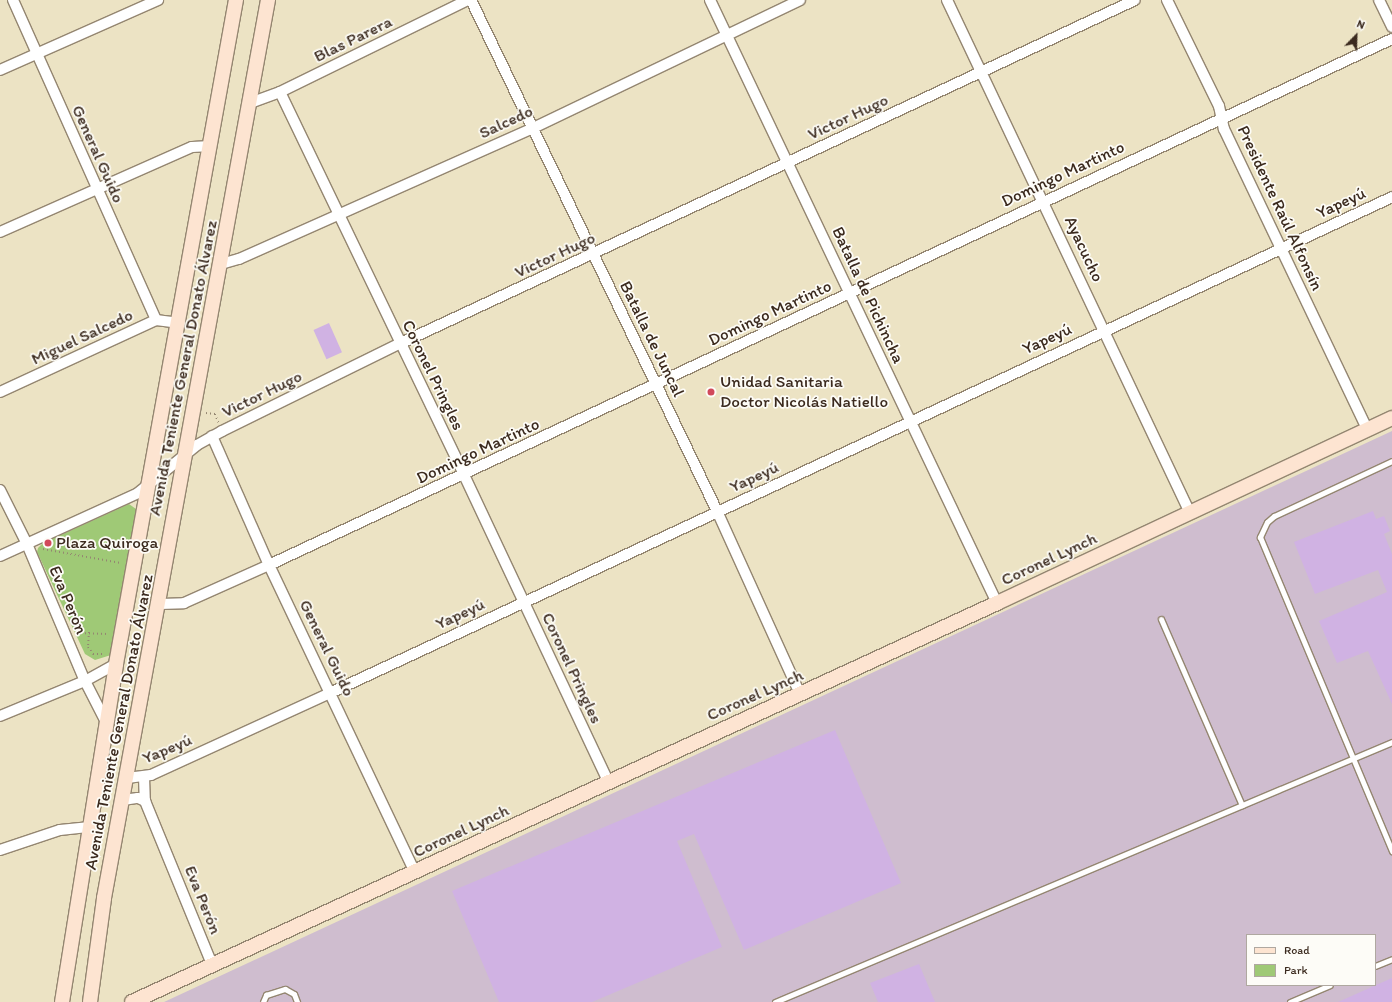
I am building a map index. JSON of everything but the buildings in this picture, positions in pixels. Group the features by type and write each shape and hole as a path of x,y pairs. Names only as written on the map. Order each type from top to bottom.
{"main road":[{"name":"Avenida Teniente General Donato Álvarez","path":"62,1002 116,664 151,484 236,0"},
{"name":"Avenida Teniente General Donato Álvarez","path":"90,1002 104,898 160,604 184,454 221,264 268,0"},
{"name":"Coronel Lynch","path":"132,1002 213,967 608,781 997,604 1392,418"}],"street":[{"name":"General Guido","path":"13,0 96,189 156,320"},
{"path":"0,70 158,0"},
{"name":"Blas Parera","path":"250,103 280,92 470,0"},
{"name":"Batalla de Juncal","path":"470,0 717,511 800,694"},
{"name":"Batalla de Pichincha","path":"710,0 728,35 909,421 997,604"},
{"name":"Salcedo","path":"221,264 239,259 533,128 800,0"},
{"name":"Ayacucho","path":"947,0 1190,513"},
{"name":"Victor Hugo","path":"0,556 125,499 151,484 184,454 212,436 400,344 594,255 1135,0"},
{"name":"Presidente Raúl Alfonsín","path":"1167,0 1219,106 1224,129 1367,429"},
{"path":"1379,0 1392,27"},
{"name":"Domingo Martinto","path":"160,604 184,603 269,565 657,385 1043,201 1392,39"},
{"name":"Coronel Pringles","path":"280,92 464,475 608,781"},
{"path":"0,232 192,147 211,146"},
{"name":"Yapeyú","path":"127,778 144,777 330,692 1392,197"},
{"name":"Miguel Salcedo","path":"0,392 156,320 180,323"},
{"name":"General Guido","path":"212,436 269,565 415,872"},
{"name":"Eva Perón","path":"0,490 27,544 85,681 106,722"},
{"path":"0,716 85,681 116,664"},
{"name":"Eva Perón","path":"144,777 145,801 213,967"},
{"path":"123,800 138,798 145,801"},
{"path":"0,850 60,830 90,827"}],"lane":[{"path":"1392,461 1274,516 1267,522 1260,537 1392,851"},
{"path":"1161,619 1242,804"},
{"path":"775,1002 1392,742"},
{"path":"1376,966 1392,959"},
{"path":"1290,1002 1328,986"},
{"path":"263,1002 266,995 285,989 294,994 297,1002"}],"path":[{"path":"27,544 58,553 123,563"},
{"path":"77,633 112,634"}],"shaded area":[{"path":"1392,431 1392,1002 164,1002"}],"green space":[{"path":"129,504 136,509 136,513 111,655 95,660 85,654 37,552 38,548 43,543"}],"place":[{"name":"Unidad Sanitaria Doctor Nicolás Natiello","path":"711,392"},
{"name":"Plaza Quiroga","path":"48,543"}]}
